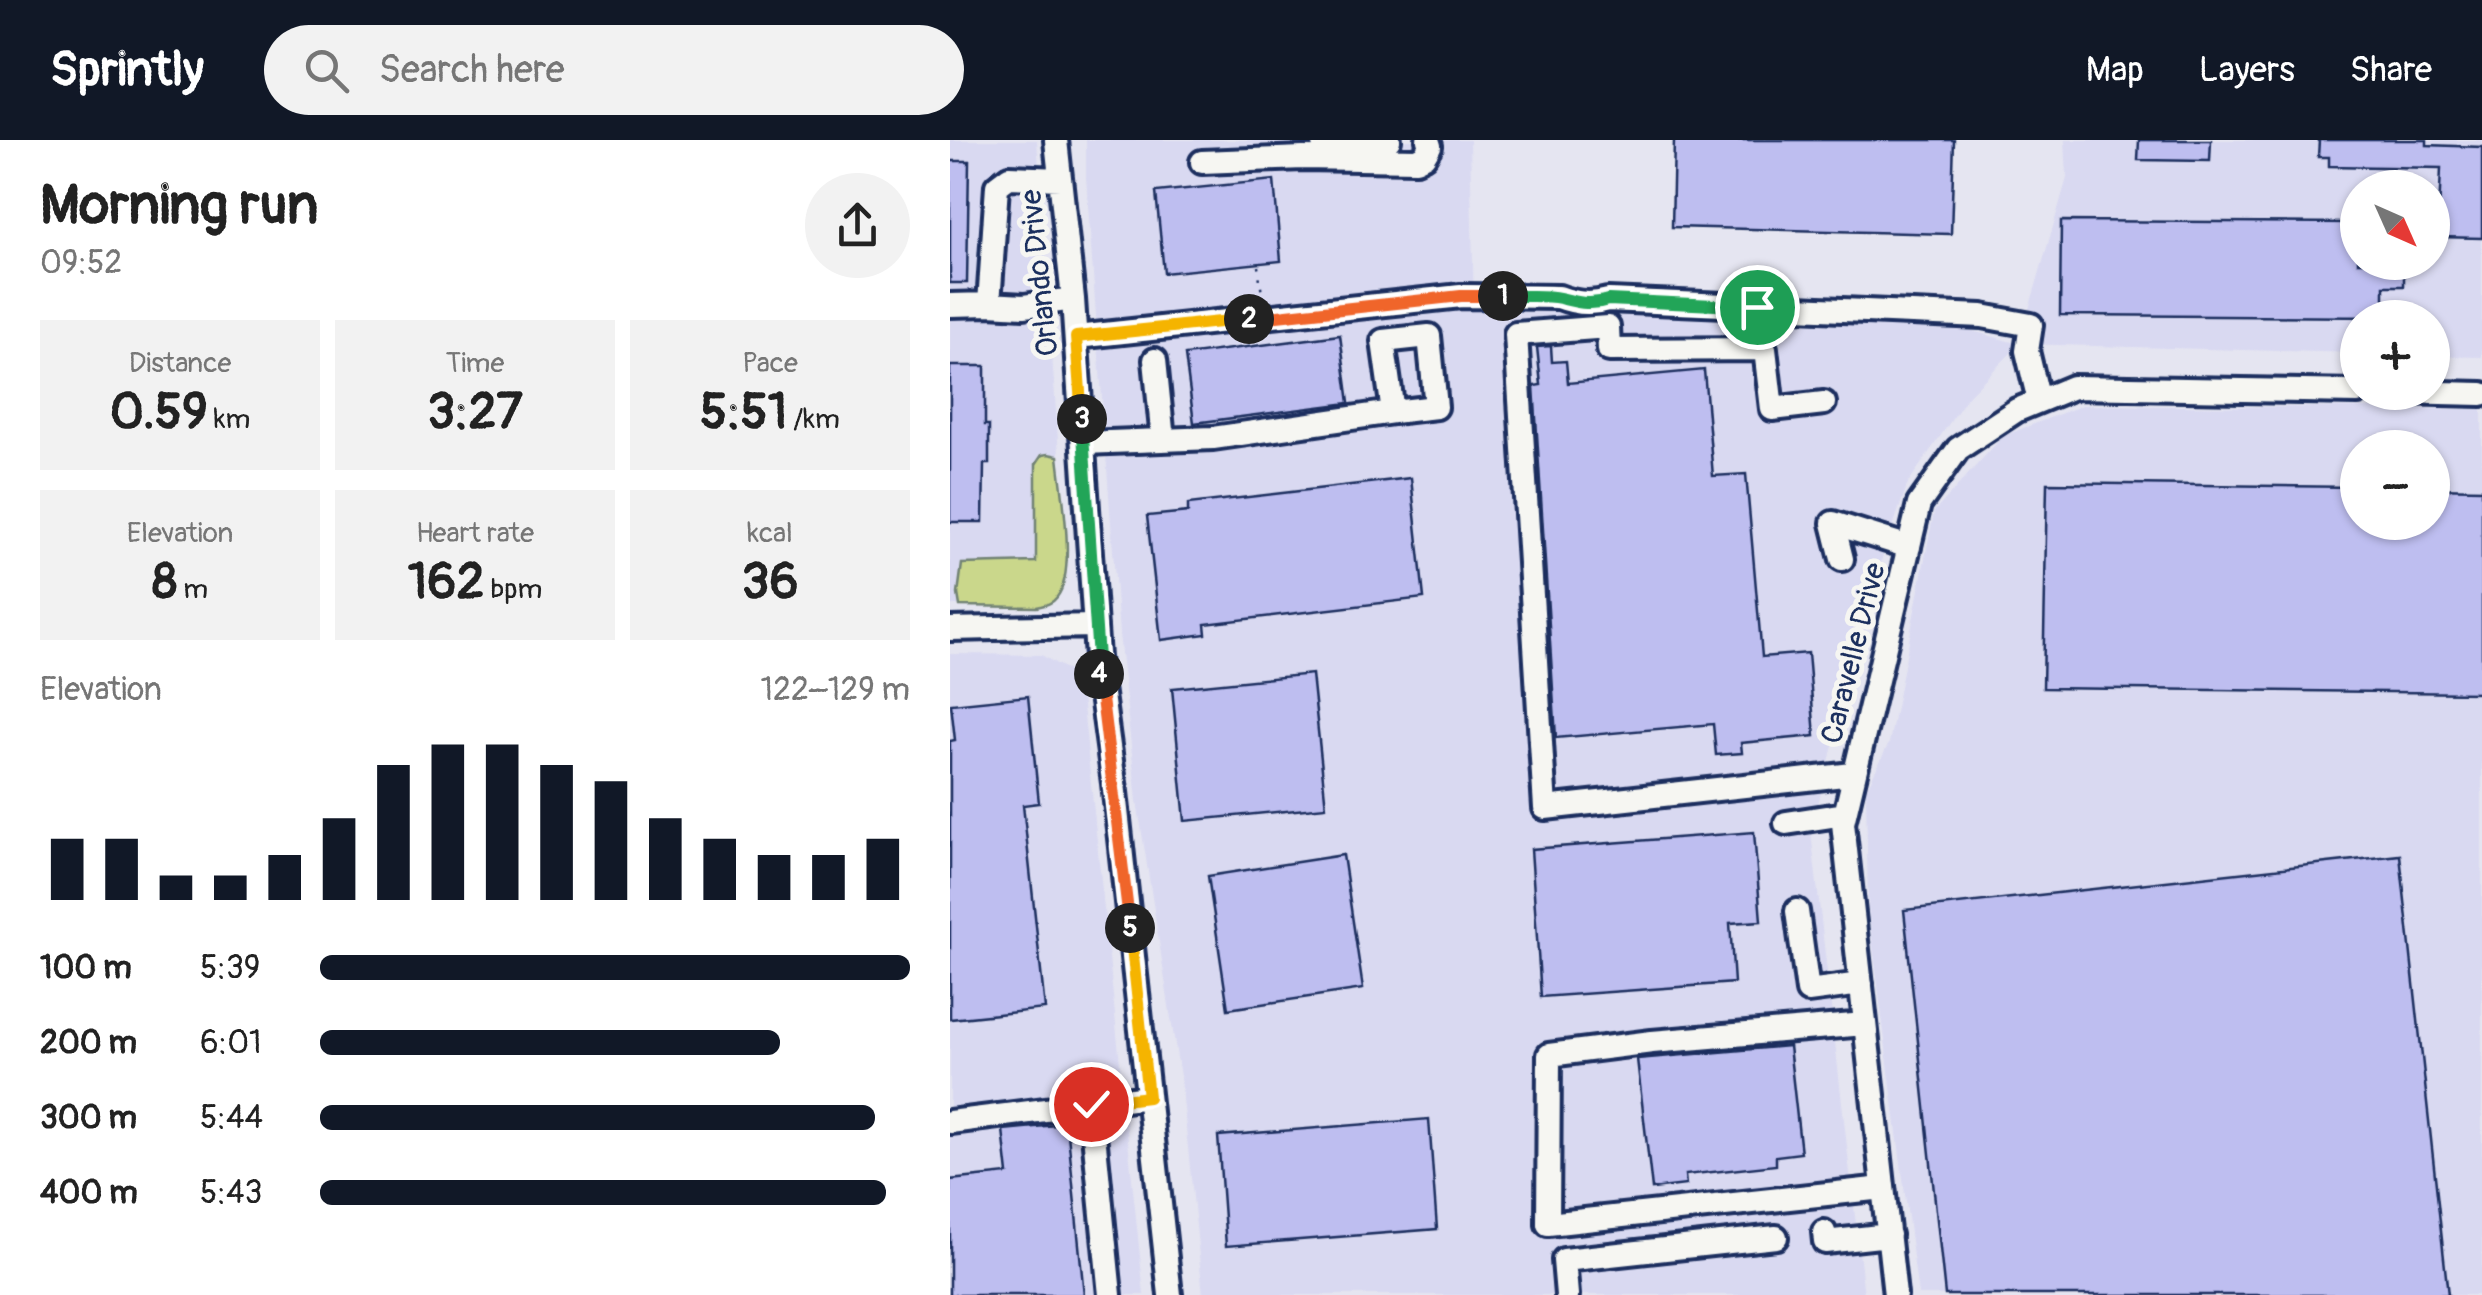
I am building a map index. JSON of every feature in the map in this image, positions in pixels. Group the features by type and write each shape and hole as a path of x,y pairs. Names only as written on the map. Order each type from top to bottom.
{"street":[{"name":"Orlando Drive","path":"1056,140 1076,337 1095,626 1170,1295"},
{"path":"1304,143 1389,140"},
{"path":"1202,162 1303,158 1416,160 1424,156 1430,146 1428,140"},
{"path":"988,304 997,186 1009,177 1060,179"},
{"path":"1076,337 1461,296 1982,316 2031,326 2027,351 2040,400"},
{"path":"950,305 1024,306 1073,300"},
{"path":"1824,404 1772,409 1765,348 1610,350 1608,327 1516,334 1545,808 1853,774"},
{"path":"1155,360 1163,440"},
{"name":"Caravelle Drive","path":"1895,1295 1843,823 1919,504 1958,449 2017,410 2073,388 2340,392"},
{"path":"2450,393 2482,394"},
{"path":"1084,443 1213,438 1393,412"},
{"path":"1842,559 1833,523 1909,547"},
{"path":"950,629 1095,626"},
{"path":"1786,823 1845,814"},
{"path":"1797,912 1808,991 1861,984"},
{"path":"1865,1024 1549,1055 1548,1224 1884,1188"},
{"path":"950,1122 1148,1097"},
{"path":"1091,1104 1110,1295"},
{"path":"1824,1232 1826,1242 1889,1235"},
{"path":"1567,1295 1564,1260 1776,1237"}],"path":[{"path":"1258,266 1265,317"}],"shaded area":[{"path":"950,140 1037,140 1067,569 1059,595 1043,606 950,605"},
{"path":"1086,140 1470,140 1474,306 1962,328 2019,344 2067,178 2065,140 2482,140 2482,357 2450,356 2450,300 2340,300 2340,353 2020,344 1968,396 1908,483 1853,642 1835,738 1811,832 1864,1295 1203,1295 1182,1089 1137,801 1119,634"},
{"path":"2083,405 2482,409 2482,1295 1918,1295 1868,909 1866,790 1889,743 1934,512 2003,436"},
{"path":"950,654 1041,655 1080,677 1144,1295 950,1295"}],"green space":[{"path":"1042,455 1058,456 1066,529 1066,569 1057,597 1037,607 960,606 962,564 1036,562 1036,464"}],"building":[{"path":"1674,140 1954,140 1951,234 1672,227"},
{"path":"2139,140 2211,140 2210,161 2138,160"},
{"path":"2319,140 2427,140 2427,145 2482,147 2482,238 2450,237 2450,170 2329,166 2329,157 2318,157"},
{"path":"950,161 969,161 967,283 950,283"},
{"path":"1274,180 1281,261 1164,273 1156,192"},
{"path":"2061,221 2340,223 2340,280 2404,280 2404,286 2384,286 2384,300 2340,300 2340,317 2060,315"},
{"path":"1340,335 1349,403 1194,423 1185,355"},
{"path":"1551,346 1552,362 1566,361 1568,383 1704,370 1713,476 1746,474 1762,657 1808,653 1815,736 1741,743 1742,753 1716,755 1713,724 1556,738 1534,386 1541,385 1537,347"},
{"path":"950,366 985,366 989,464 984,464 983,522 950,522"},
{"path":"1411,478 1424,598 1205,624 1206,634 1161,640 1147,516 1188,512 1188,504"},
{"path":"2047,483 2340,487 2340,540 2450,540 2450,488 2482,489 2482,693 2043,688"},
{"path":"1312,674 1326,807 1185,821 1172,688"},
{"path":"1028,696 1039,803 1023,805 1045,1009 950,1019 950,741 955,740 951,704"},
{"path":"1754,832 1761,921 1730,923 1734,983 1541,997 1531,849"},
{"path":"1343,855 1363,989 1228,1009 1208,876"},
{"path":"2400,855 2448,1295 1945,1295 1904,910"},
{"path":"1789,1046 1801,1153 1776,1156 1776,1165 1685,1175 1686,1185 1652,1189 1637,1059"},
{"path":"1429,1119 1437,1229 1226,1246 1218,1136"},
{"path":"1067,1124 1084,1295 950,1295 950,1180 1008,1174 1003,1130"}],"route":[{"path":"1091,1104 1148,1097 1097,658 1076,337 1461,296 1757,307"}]}
